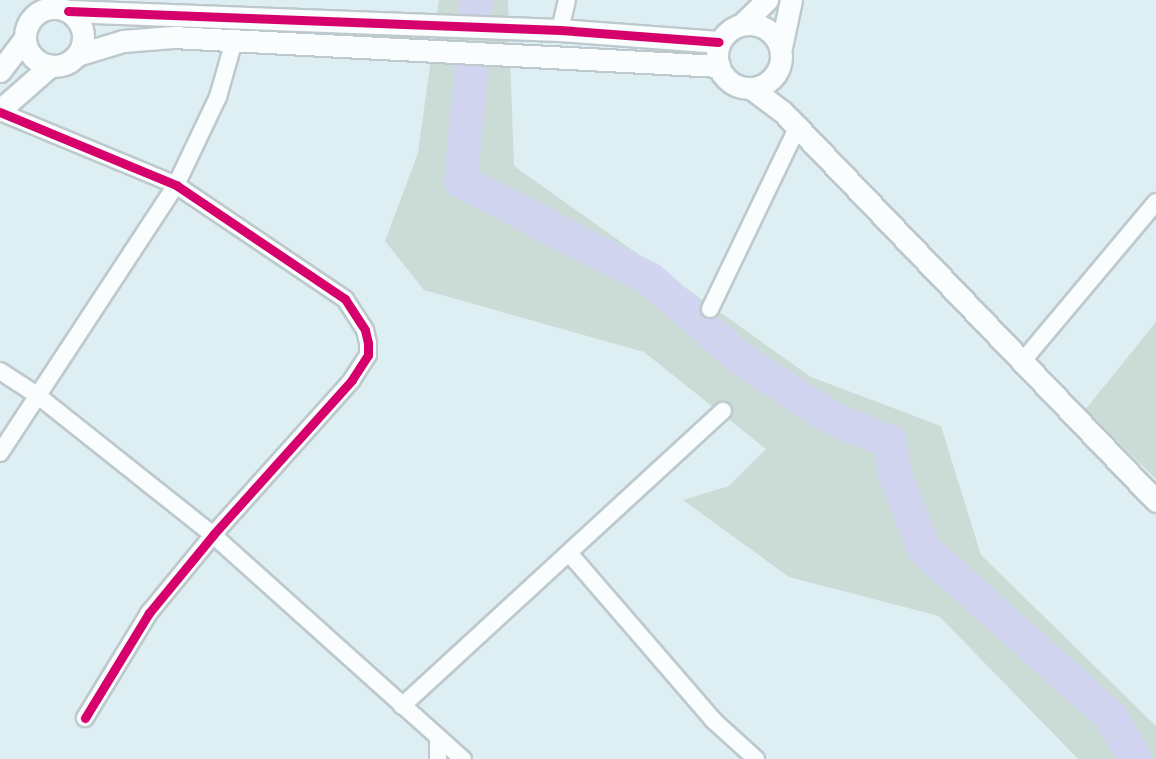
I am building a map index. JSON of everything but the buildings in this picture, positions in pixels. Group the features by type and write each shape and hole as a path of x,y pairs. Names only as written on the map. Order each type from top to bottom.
{"street":[{"path":"560,30 567,0"},
{"path":"0,71 25,38 31,19 56,7 560,30 719,42 767,0"},
{"path":"751,88 769,82 780,56 790,0"},
{"path":"56,7 81,27 84,37 77,55 70,62 50,66 0,111 176,185 345,299 365,330 368,343 368,355 352,380 213,535 149,613 85,718"},
{"path":"710,309 796,130 780,56 761,25 742,24"},
{"path":"77,55 123,41 173,37 719,66"},
{"path":"25,38 32,57 50,66"},
{"path":"0,453 176,185 218,97 234,41"},
{"path":"719,42 719,66 731,82 751,88 770,99 796,130 1156,501"},
{"path":"1021,363 1156,202"},
{"path":"0,371 37,395 213,535 463,759"},
{"path":"402,706 723,411"},
{"path":"569,553 713,720 756,759"},
{"path":"438,737 438,759"}],"shaded area":[{"path":"439,0 508,0 514,166 811,377 941,426 981,555 1156,726 1156,759 1078,759 939,616 789,577 683,500 729,486 766,449 644,352 424,290 385,241 418,153"},
{"path":"1156,322 1156,479 1085,410"}],"waterway":[{"path":"475,16 476,0"},
{"path":"472,62 461,181 651,280 740,358 831,418 890,442 894,472 924,549 1111,717 1135,759"}],"cycle path":[{"path":"68,11 560,30 719,42"},
{"path":"0,112 176,185 345,299 365,330 368,343 368,355 352,380 213,535 149,613 85,718"}]}
